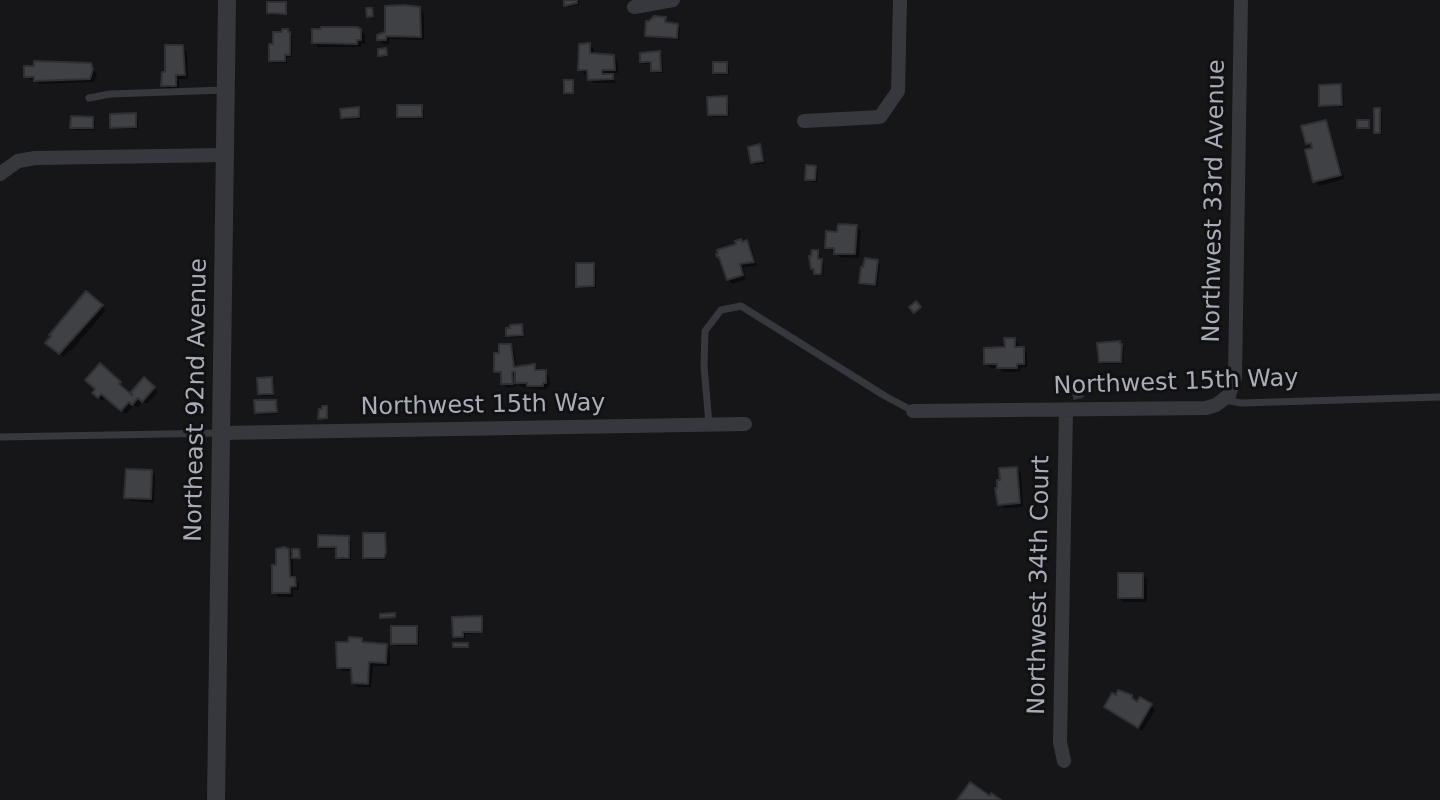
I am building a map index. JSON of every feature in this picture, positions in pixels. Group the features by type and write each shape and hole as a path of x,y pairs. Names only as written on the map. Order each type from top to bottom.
{"street":[{"name":"Northeast 92nd Avenue","path":"216,800 227,0"},
{"path":"634,7 673,0"},
{"path":"804,121 880,117 898,91 900,0"},
{"name":"Northwest 33rd Avenue","path":"1225,400 1232,390 1235,377 1241,0"},
{"path":"0,174 18,161 35,158 225,155"},
{"name":"Northwest 15th Way","path":"913,411 1206,408 1225,400"},
{"name":"Northwest 34th Court","path":"1064,761 1060,742 1066,410"},
{"name":"Northwest 15th Way","path":"221,433 745,424"}],"lane":[{"path":"89,98 110,94 226,90"},
{"path":"709,424 704,366 705,331 721,310 741,306 884,397 913,411"},
{"name":"Northwest 15th Way","path":"1225,400 1241,403 1440,397"},
{"path":"0,437 221,433"}],"building":[{"path":"564,0 577,0 577,3 564,6"},
{"path":"267,2 286,2 286,14 267,13"},
{"path":"385,6 420,7 421,37 386,36 386,40 377,40 377,35 385,32"},
{"path":"366,8 372,8 373,16 367,17"},
{"path":"654,16 666,17 665,22 678,24 677,38 645,36 646,21"},
{"path":"357,27 361,29 361,40 357,40 357,44 312,43 312,29"},
{"path":"282,29 288,29 290,32 290,55 285,55 285,61 269,61 269,44 273,44 273,32 282,32"},
{"path":"590,43 590,53 614,55 615,70 602,70 602,74 613,74 613,79 588,80 587,70 578,70 579,44"},
{"path":"165,45 183,45 185,75 176,75 176,86 161,86 162,72 165,72"},
{"path":"386,48 387,55 378,56 378,49"},
{"path":"660,51 661,71 651,71 651,62 640,62 640,53"},
{"path":"34,61 91,63 93,69 90,79 34,81 34,77 24,77 24,66 34,66"},
{"path":"713,62 727,62 727,73 713,73"},
{"path":"564,80 573,80 573,93 564,93"},
{"path":"1341,84 1342,105 1319,106 1319,85"},
{"path":"727,96 727,115 708,115 707,97"},
{"path":"397,105 422,105 422,117 397,117"},
{"path":"359,107 359,117 341,118 340,109"},
{"path":"1374,108 1380,108 1380,133 1374,133"},
{"path":"136,113 136,127 110,128 110,114"},
{"path":"71,116 93,117 93,128 70,128"},
{"path":"1326,120 1341,175 1313,182 1305,150 1312,148 1311,143 1306,144 1301,126"},
{"path":"1357,120 1369,120 1369,128 1357,128"},
{"path":"760,144 763,161 751,163 748,147"},
{"path":"806,165 816,166 815,180 805,180"},
{"path":"838,224 857,225 855,254 834,254 834,248 825,248 826,231 837,232"},
{"path":"741,239 742,242 747,240 754,262 740,264 743,275 727,280 716,254 717,250 736,244 735,241"},
{"path":"812,250 818,250 818,259 822,259 821,274 814,274 814,269 811,269 809,256"},
{"path":"865,258 878,260 875,285 859,283"},
{"path":"576,263 594,263 594,286 576,287"},
{"path":"86,291 103,305 59,354 45,343"},
{"path":"916,301 921,307 914,313 909,307"},
{"path":"522,324 523,335 506,336 506,328 510,328 510,325"},
{"path":"1004,338 1015,338 1015,347 1024,347 1024,364 1017,364 1017,368 997,368 997,364 984,364 984,348 1005,347"},
{"path":"1120,341 1121,362 1099,362 1097,343"},
{"path":"499,344 511,344 514,367 535,364 535,370 546,370 546,383 543,383 543,386 527,386 527,383 515,383 515,372 512,372 513,384 501,384 501,372 494,372 494,353 499,353"},
{"path":"100,363 132,395 131,392 144,377 155,387 142,402 138,398 132,405 129,402 121,411 101,394 98,398 92,393 95,389 85,380"},
{"path":"272,377 273,394 258,394 257,378"},
{"path":"1081,390 1083,397 1074,399 1073,391"},
{"path":"254,400 276,400 277,412 255,413"},
{"path":"322,406 327,406 327,418 318,419 319,409 322,409"},
{"path":"1017,467 1020,503 998,505 995,488 997,480 1000,480 999,468"},
{"path":"126,469 152,470 151,499 124,498"},
{"path":"363,533 385,533 384,558 363,558"},
{"path":"318,535 349,536 349,558 336,558 336,547 318,547"},
{"path":"276,549 289,549 290,577 295,577 296,586 290,587 290,593 272,593 272,565 276,565"},
{"path":"292,549 299,549 300,558 292,558"},
{"path":"1118,573 1143,573 1143,598 1118,598"},
{"path":"395,613 395,617 380,618 380,614"},
{"path":"482,616 482,632 463,632 463,637 453,637 452,617"},
{"path":"391,626 417,626 417,644 391,644"},
{"path":"349,637 362,638 362,642 387,644 386,663 369,662 368,684 352,683 351,668 337,668 336,642 348,642"},
{"path":"453,643 468,643 468,647 453,647"},
{"path":"1118,690 1132,695 1137,702 1140,697 1152,704 1138,728 1104,707 1112,693 1116,695"},
{"path":"970,782 990,796 991,793 1001,800 957,800"}]}
